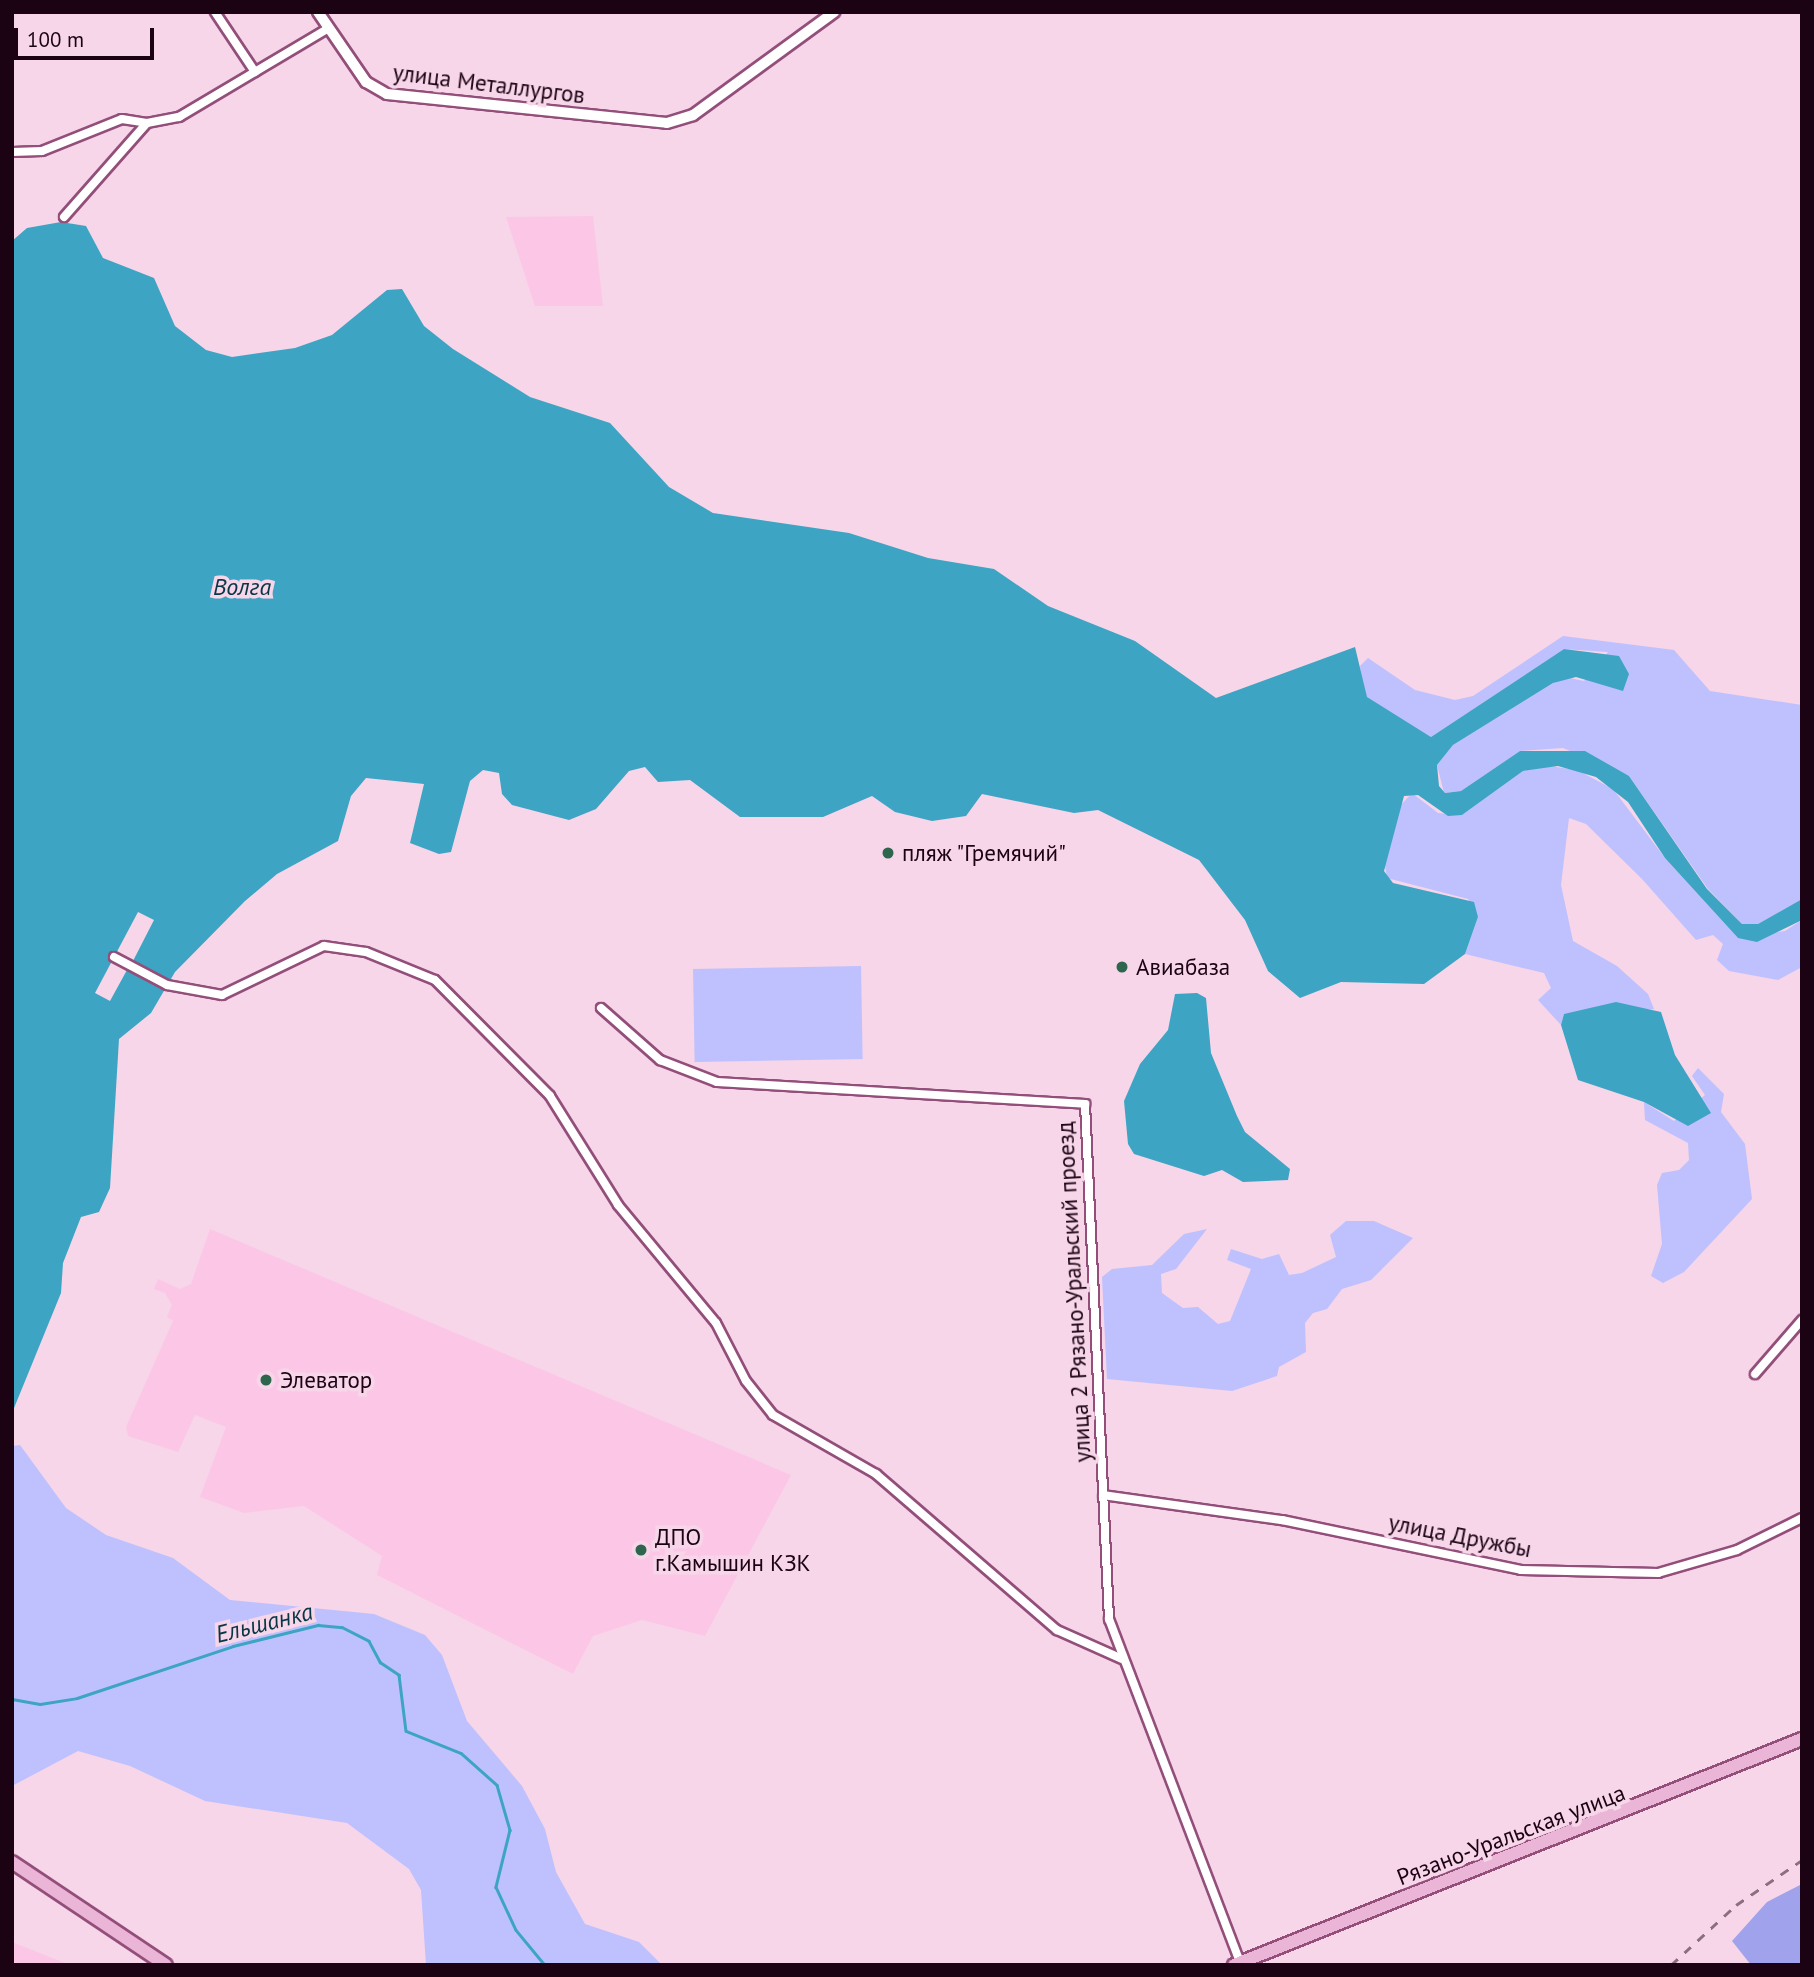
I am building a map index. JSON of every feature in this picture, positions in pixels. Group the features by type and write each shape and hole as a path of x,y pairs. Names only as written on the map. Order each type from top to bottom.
{"main road":[{"name":"Рязано-Уральская улица","path":"1237,1964 1802,1739"},
{"path":"12,1861 166,1965"}],"street":[{"path":"215,12 255,72"},
{"name":"улица Металлургов","path":"318,12 366,82 387,94 667,123 693,115 834,12"},
{"path":"12,152 41,152 122,119 148,124 179,117 329,28"},
{"path":"64,216 148,124"},
{"path":"114,957 167,985 222,995 324,946 366,952 435,979 551,1096 618,1205 716,1323 773,1415 876,1474 1057,1630 1122,1659"},
{"name":"улица 2 Рязано-Уральский проезд","path":"601,1008 660,1060 717,1082 1085,1104 1109,1619 1237,1964"},
{"path":"1755,1374 1802,1320"},
{"name":"улица Дружбы","path":"1103,1495 1282,1520 1521,1570 1658,1573 1737,1550 1802,1518"}],"shaded area":[{"path":"593,216 603,306 535,306 506,217"},
{"path":"1563,636 1674,650 1710,691 1802,705 1802,899 1758,924 1742,924 1708,889 1629,776 1563,748 1520,751 1461,791 1444,793 1437,765 1453,745 1565,677 1584,681 1608,652 1564,649 1431,737 1366,697 1362,684 1360,666 1368,658 1415,690 1455,700 1473,696"},
{"path":"1542,765 1577,770 1613,789 1665,858 1738,938 1785,931 1802,920 1802,967 1778,980 1729,971 1717,960 1723,944 1713,935 1696,940 1642,879 1586,824 1569,818 1561,885 1573,941 1617,966 1648,994 1654,1009 1564,1014 1561,1025 1538,1000 1551,988 1544,973 1465,954 1478,917 1468,899 1387,878 1384,859 1399,807 1412,793 1438,813 1462,815 1523,771"},
{"path":"861,966 863,1059 695,1062 693,969"},
{"path":"1698,1068 1724,1094 1721,1112 1745,1144 1752,1199 1684,1272 1663,1283 1651,1276 1662,1244 1657,1185 1662,1173 1679,1170 1689,1160 1688,1143 1645,1120 1644,1102 1674,1121 1705,1095 1692,1076"},
{"path":"1346,1221 1374,1221 1413,1238 1371,1280 1342,1289 1327,1309 1313,1313 1305,1323 1306,1352 1279,1367 1277,1376 1232,1391 1107,1379 1102,1277 1112,1269 1152,1265 1184,1234 1207,1229 1176,1269 1161,1274 1162,1293 1183,1308 1198,1307 1218,1324 1230,1321 1251,1269 1227,1260 1231,1249 1262,1259 1279,1254 1289,1275 1302,1273 1336,1257 1330,1235"},
{"path":"210,1229 791,1475 705,1636 642,1620 593,1636 573,1674 377,1575 382,1556 304,1506 244,1513 200,1497 226,1427 195,1415 178,1452 128,1436 126,1427 173,1321 167,1317 172,1305 165,1293 154,1289 158,1279 180,1289 191,1284"},
{"path":"20,1445 66,1508 106,1535 173,1558 230,1600 374,1614 425,1635 442,1655 467,1721 522,1786 545,1829 556,1872 585,1924 639,1942 662,1965 426,1965 421,1890 409,1869 347,1823 205,1801 130,1766 78,1751 12,1786 12,1446"},
{"path":"1802,1884 1802,1965 1751,1965 1732,1941 1767,1902"},
{"path":"12,1942 70,1965 12,1965"}],"water":[{"name":"Волга","path":"61,222 86,226 103,258 154,278 175,326 206,350 232,357 295,348 332,335 387,290 402,289 424,326 453,349 530,397 610,423 669,487 713,513 849,533 928,558 994,569 1048,606 1135,641 1216,698 1355,647 1367,697 1431,737 1564,649 1619,656 1629,674 1623,691 1576,677 1553,683 1453,745 1437,765 1439,786 1445,793 1461,791 1520,751 1585,751 1629,776 1707,889 1742,924 1758,924 1802,899 1802,920 1757,942 1738,938 1665,858 1628,802 1596,777 1558,766 1523,771 1462,815 1448,816 1418,795 1404,796 1384,871 1393,883 1474,902 1478,917 1465,954 1424,984 1341,982 1300,998 1268,971 1245,920 1199,860 1098,810 1074,813 982,794 966,816 932,821 895,812 872,796 823,817 740,817 690,780 658,782 645,767 629,771 596,809 569,820 512,805 502,794 499,773 483,770 470,781 451,852 439,854 410,843 424,784 366,778 351,796 338,841 277,874 245,901 175,972 151,1013 119,1039 110,1188 99,1212 81,1217 63,1263 61,1293 12,1413 12,241 27,228"},
{"path":"1197,993 1206,998 1211,1053 1237,1116 1245,1132 1290,1169 1288,1180 1243,1182 1222,1170 1204,1176 1134,1154 1128,1144 1124,1101 1140,1064 1168,1030 1175,994"},
{"path":"1616,1002 1661,1012 1675,1055 1711,1113 1688,1126 1644,1102 1578,1080 1561,1025 1564,1014"}],"pier":[{"path":"138,912 154,920 133,961 170,980 165,990 127,970 110,1001 95,993"}],"waterway":[{"name":"Ельшанка","path":"12,1699 40,1704 77,1698 233,1646 318,1625 342,1627 369,1641 380,1662 399,1675 406,1731 461,1753 497,1785 510,1830 496,1887 516,1930 545,1965"}],"railway":[{"path":"1671,1965 1736,1905 1802,1860"}],"place":[{"name":"пляж \"Гремячий\"","path":"888,853"},
{"name":"Авиабаза","path":"1122,967"},
{"name":"Элеватор","path":"266,1380"},
{"name":"ДПО г.Камышин КЗК","path":"641,1550"}]}
